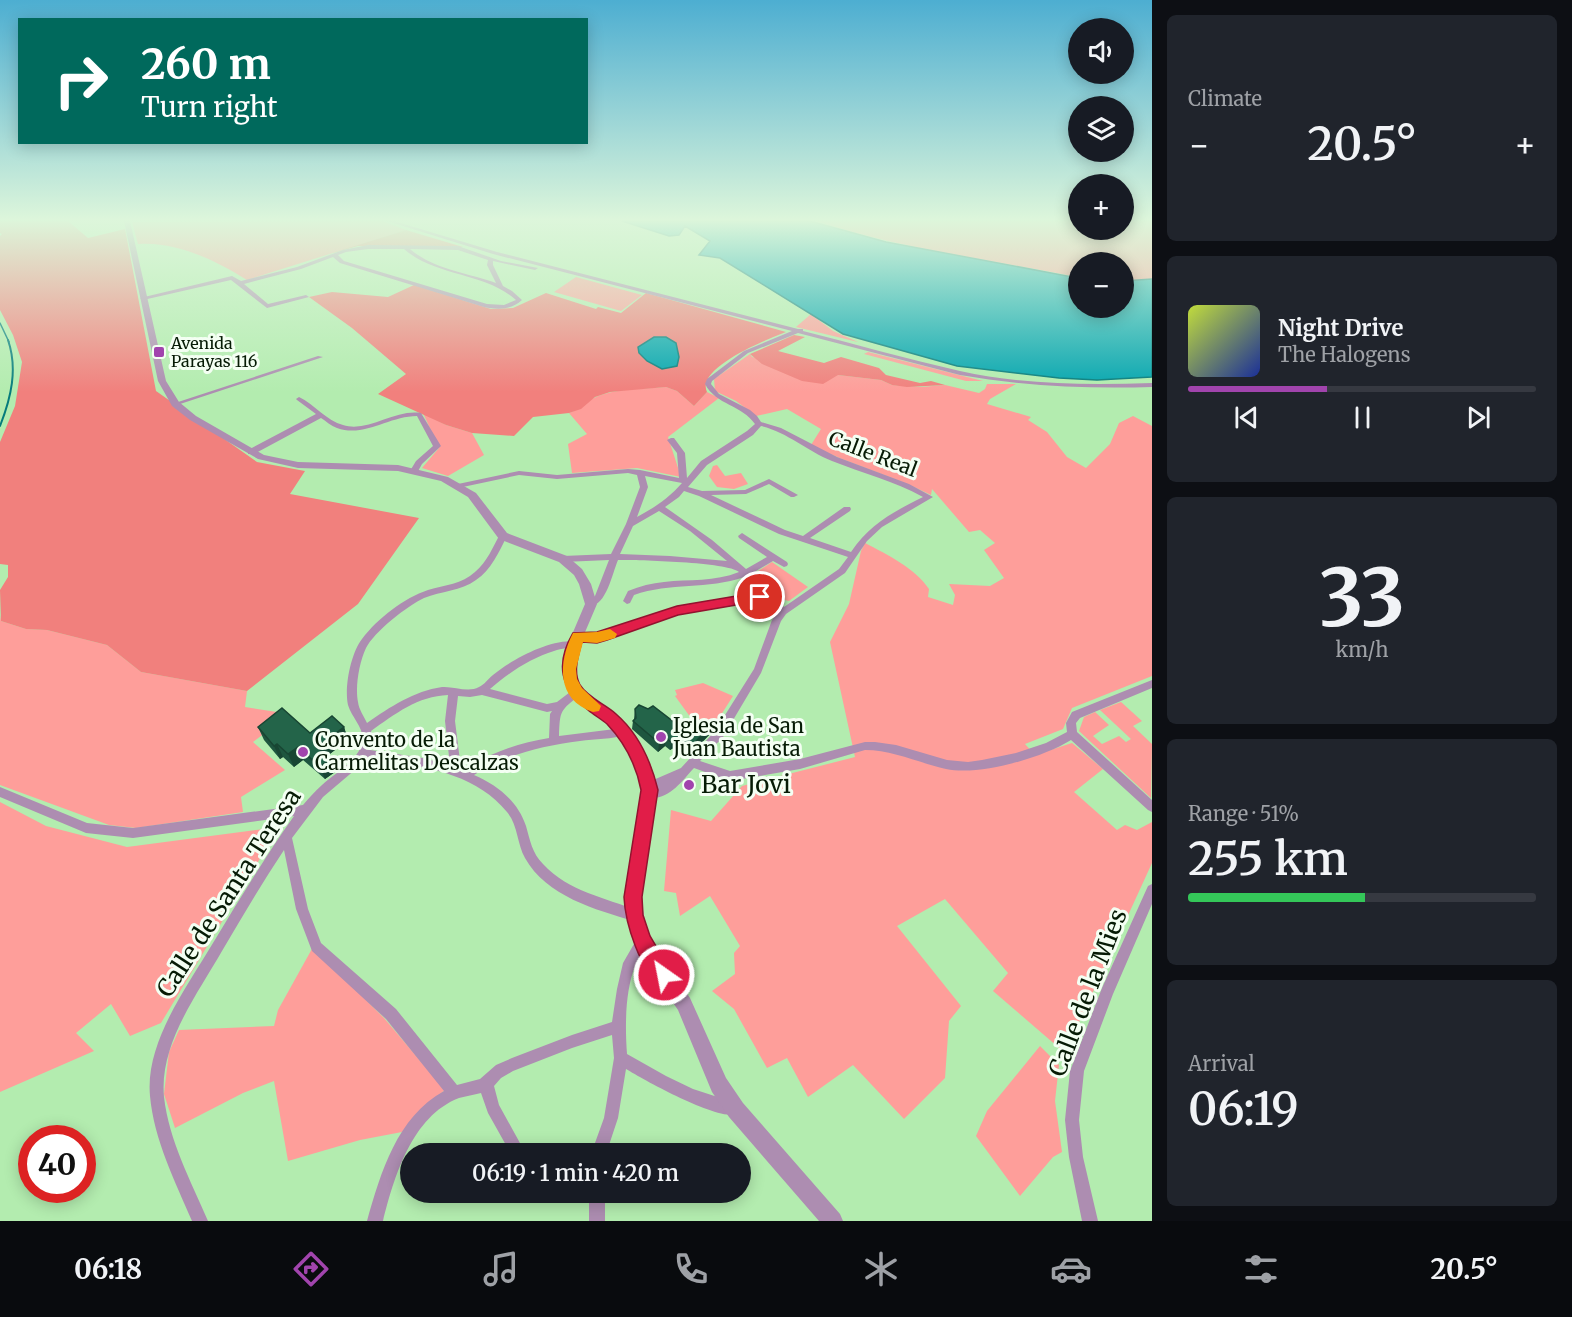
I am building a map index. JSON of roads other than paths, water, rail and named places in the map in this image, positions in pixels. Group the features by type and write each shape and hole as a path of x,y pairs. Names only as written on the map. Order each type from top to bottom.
{"street":[{"path":"139,278 162,381 175,404 193,418 251,452 271,460 298,465 387,467 444,478 472,495 503,536 563,558 652,557 734,565"},
{"path":"143,298 232,278 267,306 306,297"},
{"path":"240,283 260,278"},
{"path":"394,278 486,306 502,307 518,301 518,297 500,286 475,278"},
{"path":"496,278 500,286"},
{"path":"595,278 801,330 945,370 985,378 1085,386 1152,385"},
{"path":"630,524 659,507 704,463 750,433 759,424 755,417 713,393 708,384 709,380 746,352 801,330"},
{"path":"175,404 320,357"},
{"path":"299,399 340,428 354,429 376,425 411,413 419,414 437,446 414,471"},
{"path":"251,452 320,415"},
{"name":"Calle Real","path":"759,424 777,428 833,459 896,480 929,497 879,525 864,538 843,571 783,612"},
{"path":"671,440 681,453 685,484"},
{"path":"458,486 519,473 557,477 640,472 685,484 782,532 852,555"},
{"path":"640,472 644,487 599,598 591,604 576,640 568,669 570,679 577,692 611,718 623,732 637,751 644,768 649,792 633,897 634,915 642,941 684,1004 719,1085 736,1110 833,1221"},
{"path":"702,494 746,492 769,481 794,495"},
{"path":"649,792 668,789 719,734 742,700 766,652 777,620 783,612 693,528 659,507"},
{"path":"804,539 847,509"},
{"path":"503,536 476,577 415,600 390,618 362,645 352,698 357,713 368,728 369,742 363,754 412,761 460,774 484,785 510,806 522,827 529,857 549,879 598,905 634,915"},
{"path":"742,536 784,564"},
{"path":"627,601 631,593 654,586 718,581 745,575 773,557"},
{"path":"563,558 578,572 585,584 591,604"},
{"path":"482,691 495,679 536,655 576,640 597,638 677,611 767,595"},
{"path":"1152,684 1076,715 1071,723 1072,734 1152,807"},
{"path":"368,728 393,710 419,696 438,691 470,693 482,691 540,707 554,708 577,692"},
{"path":"454,691 451,732 460,774"},
{"path":"554,740 555,714 560,705"},
{"path":"460,774 505,753 554,740 623,732"},
{"path":"649,792 665,779 688,767 730,776 800,764 865,746 875,746 956,766 973,767 1034,751 1065,740 1072,734"},
{"name":"Calle de Santa Teresa","path":"200,1221 165,1136 157,1080 170,1029 306,810 325,787 363,754"},
{"path":"644,768 657,778 665,779"},
{"path":"0,792 86,828 133,833 306,810"},
{"path":"287,839 302,909 316,947 391,1014 454,1093"},
{"name":"Calle de la Mies","path":"1090,1221 1076,1157 1072,1120 1077,1071 1107,993 1152,890"},
{"path":"602,1143 611,1118 621,1058 618,1027 627,970 634,952 642,941"},
{"path":"375,1221 383,1191 398,1152 417,1121 427,1111 454,1093 486,1084 498,1072 552,1048 589,1034 618,1027"},
{"path":"621,1058 646,1074 707,1101 736,1110"},
{"path":"486,1084 493,1108 513,1143"},
{"path":"597,1203 597,1221"}],"water":[{"path":"752,278 1068,278 1068,318 1134,318 1134,280 1152,279 1152,377 1097,380 1059,378 957,366 843,334"},
{"path":"654,337 666,337 676,343 679,357 677,366 662,369 647,361 639,353 638,347"}],"waterway":[{"path":"0,323 9,342"},
{"path":"0,426 13,373 8,340"}],"place":[{"name":"Avenida Parayas 116","path":"159,352"},
{"name":"Iglesia de San Juan Bautista","path":"661,737"},
{"name":"Convento de la Carmelitas Descalzas","path":"303,752"},
{"name":"Bar Jovi","path":"689,785"}]}
